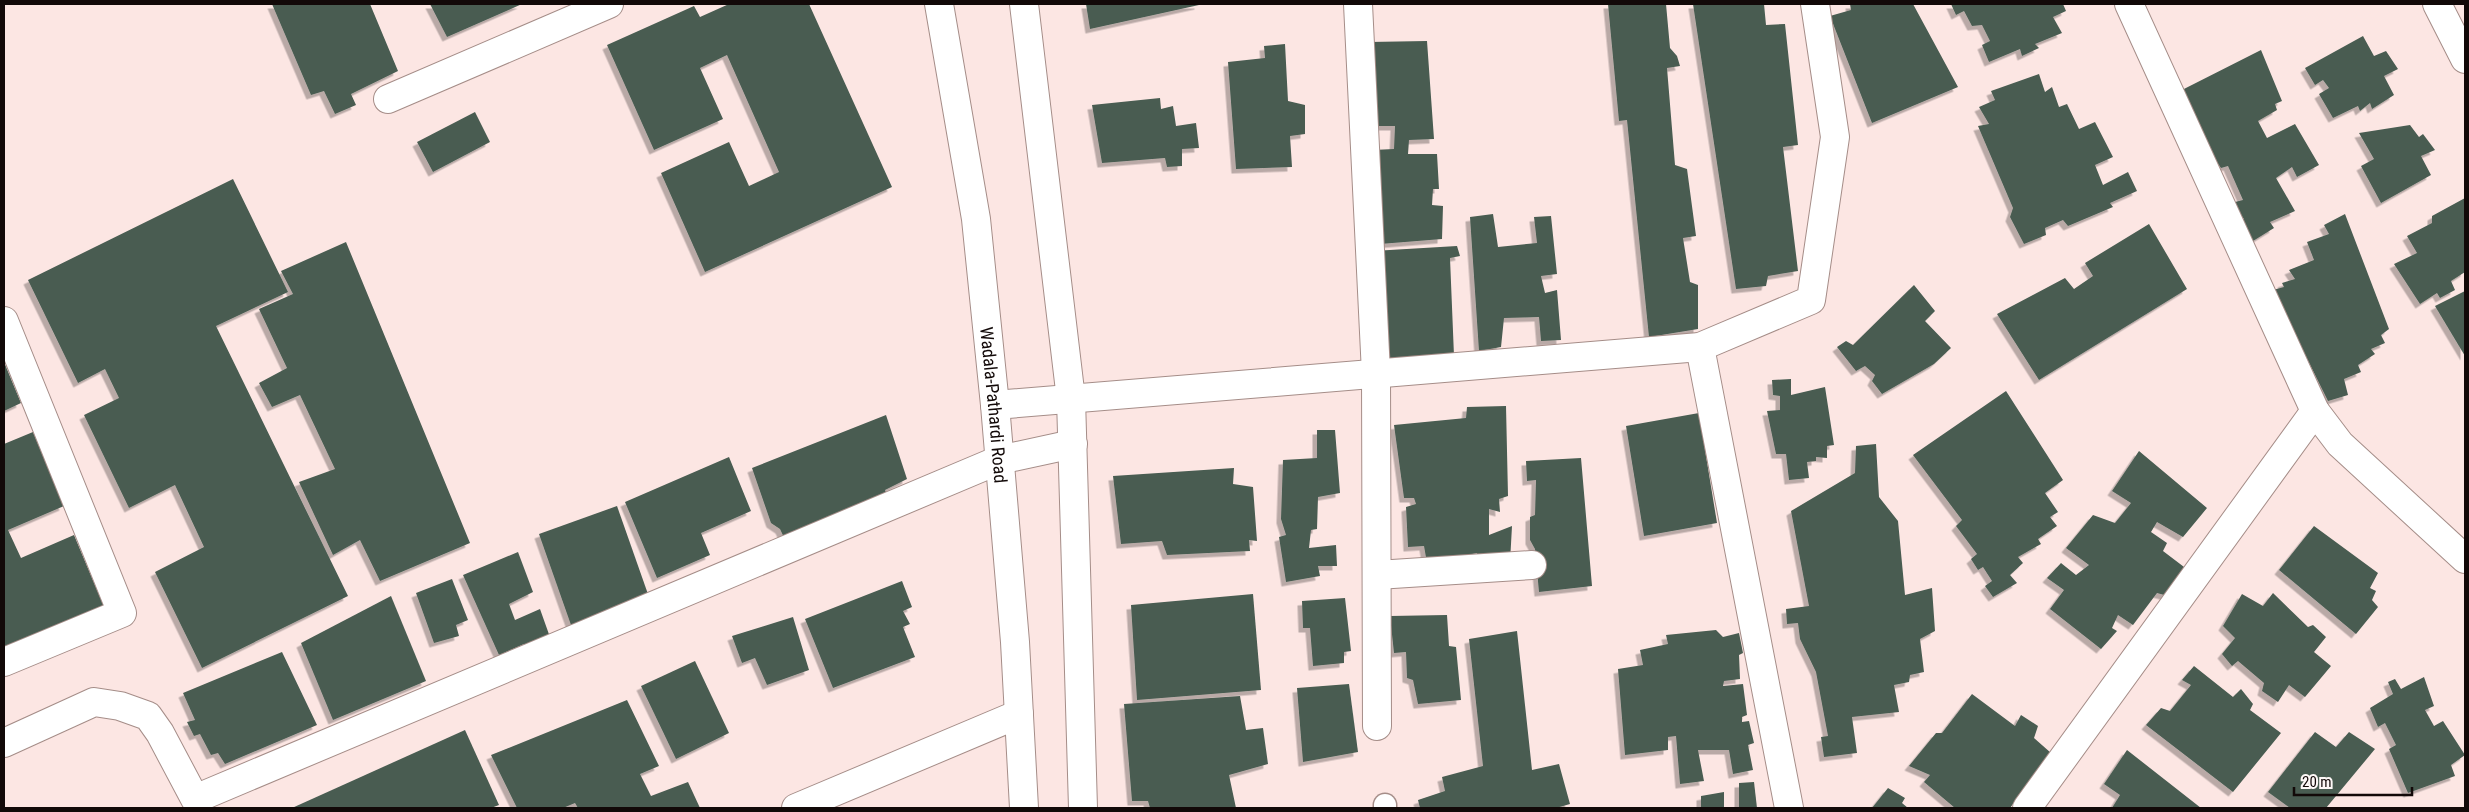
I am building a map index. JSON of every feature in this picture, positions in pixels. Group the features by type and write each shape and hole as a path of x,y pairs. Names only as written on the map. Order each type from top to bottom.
{"street":[{"path":"388,100 609,4"},
{"name":"Wadala-Pathardi Road","path":"939,4 976,219 995,405 1015,642 1024,808"},
{"path":"1024,4 1071,399 1083,808"},
{"path":"1358,4 1376,373 1377,726"},
{"path":"995,405 1700,347 1811,300 1835,137 1815,4"},
{"path":"2129,4 2315,411 2340,444 2465,559"},
{"path":"2437,4 2465,59"},
{"path":"4,321 122,613 4,662"},
{"path":"1700,347 1789,808"},
{"path":"2027,808 2315,411"},
{"path":"4,743 94,702 120,706 148,716 160,733 197,804 999,460 1073,444"},
{"path":"1377,575 1532,565"},
{"path":"796,808 1019,714"}],"building":[{"path":"272,4 370,4 398,71 351,94 356,105 335,114 324,91 311,95"},
{"path":"430,4 522,4 447,37"},
{"path":"729,4 809,4 892,187 705,272 661,173 729,142 749,186 779,172 727,55 700,68 723,119 654,150 607,45 694,6 700,17"},
{"path":"1086,4 1199,4 1199,5 1090,29"},
{"path":"1608,4 1666,4 1670,48 1677,56 1680,66 1667,68 1675,165 1687,169 1696,236 1683,238 1690,282 1698,285 1698,329 1649,337 1627,120 1619,121"},
{"path":"1693,4 1764,4 1766,25 1785,24 1798,145 1783,147 1798,271 1768,276 1766,286 1736,289"},
{"path":"1850,4 1913,4 1958,87 1872,123 1830,16 1851,10"},
{"path":"1951,4 2063,4 2066,11 2053,17 2062,33 2035,44 2039,48 2022,56 2020,49 1989,62 1982,45 1990,41 1982,25 1972,26 1964,11 1956,15"},
{"path":"2363,36 2374,56 2386,51 2398,69 2384,76 2394,95 2372,109 2370,103 2360,111 2358,106 2333,118 2319,94 2329,88 2323,80 2315,85 2305,68"},
{"path":"1427,41 1434,139 1409,140 1408,154 1437,154 1439,189 1433,189 1432,205 1443,206 1442,239 1380,244 1373,150 1394,149 1395,126 1372,126 1369,42"},
{"path":"1285,44 1288,101 1305,105 1305,134 1290,136 1292,167 1236,169 1228,62 1265,58 1264,46"},
{"path":"2261,50 2282,101 2275,104 2277,110 2258,121 2267,138 2295,124 2319,165 2297,177 2292,167 2276,178 2295,211 2270,222 2274,228 2253,241 2249,233 2244,236 2237,221 2244,219 2231,203 2243,200 2228,166 2221,168 2209,151 2196,143 2206,138 2176,93"},
{"path":"2039,74 2045,92 2052,87 2059,107 2067,104 2079,129 2095,122 2113,157 2095,165 2103,185 2128,172 2137,191 2110,203 2113,207 2068,226 2063,220 2045,228 2046,235 2024,244 2010,217 2013,208 1978,126 1989,124 1979,107 1995,100 1991,91"},
{"path":"1160,98 1161,109 1173,106 1176,126 1196,123 1199,148 1182,149 1182,166 1167,167 1165,158 1102,163 1092,105"},
{"path":"475,112 490,142 433,172 417,142"},
{"path":"2410,125 2419,137 2423,134 2435,150 2421,156 2431,175 2381,203 2361,166 2374,159 2359,133"},
{"path":"233,179 288,292 216,326 348,596 202,668 155,572 204,547 175,485 129,508 84,415 119,398 105,369 78,383 28,280"},
{"path":"2465,198 2465,272 2451,281 2455,290 2440,298 2437,293 2420,304 2394,264 2417,253 2407,236 2432,223 2432,216"},
{"path":"1493,214 1498,247 1537,243 1534,217 1551,216 1557,274 1541,276 1545,293 1557,290 1561,340 1541,341 1539,317 1504,318 1501,347 1479,351 1470,217"},
{"path":"2345,214 2389,329 2381,335 2385,343 2371,349 2375,354 2358,365 2361,372 2344,379 2348,395 2328,401 2273,290 2284,287 2282,283 2295,279 2289,270 2314,260 2307,242 2329,234 2324,225"},
{"path":"2149,224 2187,289 2039,380 1997,314 2065,278 2074,289 2093,276 2085,263"},
{"path":"346,242 470,543 380,581 360,540 333,555 299,482 335,469 300,395 272,407 259,383 287,368 259,309 293,294 281,271"},
{"path":"1457,246 1460,256 1450,258 1454,356 1385,360 1373,251"},
{"path":"1914,285 1935,311 1925,321 1951,348 1934,364 1882,394 1872,381 1875,375 1865,366 1856,371 1837,347 1846,341 1853,345"},
{"path":"2465,291 2465,356 2435,306"},
{"path":"4,362 21,403 4,411"},
{"path":"1791,379 1791,395 1825,387 1834,445 1827,446 1827,458 1816,457 1816,461 1807,462 1809,478 1789,480 1786,454 1776,454 1767,411 1780,410 1780,396 1773,395 1772,380"},
{"path":"2006,391 2063,480 2045,493 2058,512 2050,517 2057,526 2038,539 2041,544 2018,557 2023,563 2010,575 2017,583 1993,597 1985,586 1992,581 1983,567 1978,570 1971,559 1977,554 1956,526 1962,520 1913,455"},
{"path":"1506,406 1508,496 1499,499 1500,512 1489,509 1489,535 1512,526 1510,562 1478,559 1477,553 1427,563 1424,546 1408,547 1406,507 1416,504 1414,498 1404,498 1394,425 1466,418 1467,407"},
{"path":"1699,413 1717,523 1644,536 1626,426"},
{"path":"886,415 907,479 885,490 890,503 788,546 780,529 771,523 752,468"},
{"path":"1317,430 1335,430 1340,493 1318,497 1317,529 1311,530 1309,548 1336,545 1337,566 1318,566 1320,576 1286,582 1279,537 1286,535 1281,519 1283,460 1317,458"},
{"path":"33,432 64,506 8,530 21,558 74,535 105,609 4,652 4,444"},
{"path":"1876,444 1879,497 1898,521 1905,595 1932,588 1935,631 1920,639 1924,672 1910,675 1909,682 1894,685 1899,712 1852,717 1857,753 1824,757 1821,737 1828,736 1816,672 1800,639 1798,623 1787,624 1786,609 1809,606 1791,511 1855,473 1856,446"},
{"path":"2139,451 2207,508 2183,537 2157,522 2151,532 2167,543 2163,551 2188,570 2168,596 2157,593 2133,625 2118,615 2112,628 2117,631 2101,649 2050,609 2064,590 2047,578 2061,563 2076,575 2089,565 2066,548 2093,515 2115,523 2131,503 2112,491"},
{"path":"729,457 751,511 701,533 710,555 657,578 625,502"},
{"path":"1581,458 1592,586 1539,592 1535,549 1530,540 1530,517 1535,515 1536,480 1527,481 1526,461"},
{"path":"1234,468 1233,484 1253,487 1257,541 1249,540 1250,551 1167,555 1162,541 1121,544 1113,476"},
{"path":"617,506 649,597 571,625 539,534"},
{"path":"2314,526 2378,573 2370,588 2376,591 2372,600 2378,607 2356,634 2279,570"},
{"path":"518,552 533,592 509,604 515,620 540,609 551,640 525,650 524,644 499,655 463,575"},
{"path":"452,579 468,620 456,625 459,636 434,643 416,593"},
{"path":"902,581 912,607 903,611 910,624 903,627 915,657 833,688 805,619"},
{"path":"2273,593 2308,627 2313,625 2326,637 2314,652 2331,666 2305,697 2289,685 2278,702 2262,691 2264,683 2238,661 2232,666 2222,654 2235,638 2223,626 2242,594 2263,606"},
{"path":"1253,594 1261,690 1137,700 1131,605"},
{"path":"391,596 426,681 333,720 301,643"},
{"path":"1345,598 1351,651 1344,652 1344,663 1313,666 1310,628 1303,628 1302,601"},
{"path":"1447,615 1449,646 1456,647 1461,700 1418,704 1413,680 1407,678 1406,652 1394,653 1390,616"},
{"path":"793,617 809,670 767,685 755,658 742,663 732,636"},
{"path":"1716,630 1723,637 1739,633 1743,653 1739,655 1740,679 1724,681 1723,686 1743,684 1747,715 1742,717 1742,722 1749,721 1754,743 1748,745 1753,770 1733,774 1729,750 1698,750 1704,781 1680,784 1676,736 1668,737 1668,750 1625,755 1618,669 1643,665 1640,650 1668,644 1666,635"},
{"path":"1517,631 1532,770 1559,764 1570,804 1556,808 1420,808 1418,800 1445,791 1442,777 1483,766 1469,639"},
{"path":"282,652 317,725 225,764 218,753 211,755 200,734 194,736 187,722 195,720 183,693"},
{"path":"695,661 729,733 676,759 641,686"},
{"path":"2194,666 2233,697 2241,689 2253,704 2250,710 2281,733 2233,792 2146,725 2161,708 2170,711 2191,685 2182,680"},
{"path":"2424,677 2434,706 2425,710 2434,726 2443,721 2465,755 2451,765 2455,776 2408,793 2389,749 2396,745 2385,723 2378,727 2370,708 2393,694 2388,682 2395,679 2401,689"},
{"path":"1349,684 1358,752 1303,762 1297,688"},
{"path":"1972,694 2015,726 2021,715 2038,726 2034,738 2051,753 2010,808 1955,808 1924,782 1930,775 1909,766 1936,733 1942,733"},
{"path":"1240,696 1246,730 1263,728 1268,764 1229,775 1236,808 1150,808 1148,801 1132,801 1124,704"},
{"path":"627,700 659,766 640,774 651,796 688,782 700,808 578,808 575,803 563,808 517,808 491,755"},
{"path":"465,730 499,805 491,808 292,808"},
{"path":"2315,732 2336,747 2349,732 2375,749 2326,808 2290,808 2268,792"},
{"path":"2127,750 2201,808 2112,808 2120,795 2104,784"},
{"path":"1754,782 1757,808 1739,808 1739,783"},
{"path":"1888,788 1905,798 1902,803 1908,808 1872,808"},
{"path":"1724,792 1724,808 1701,808 1701,796"}]}
